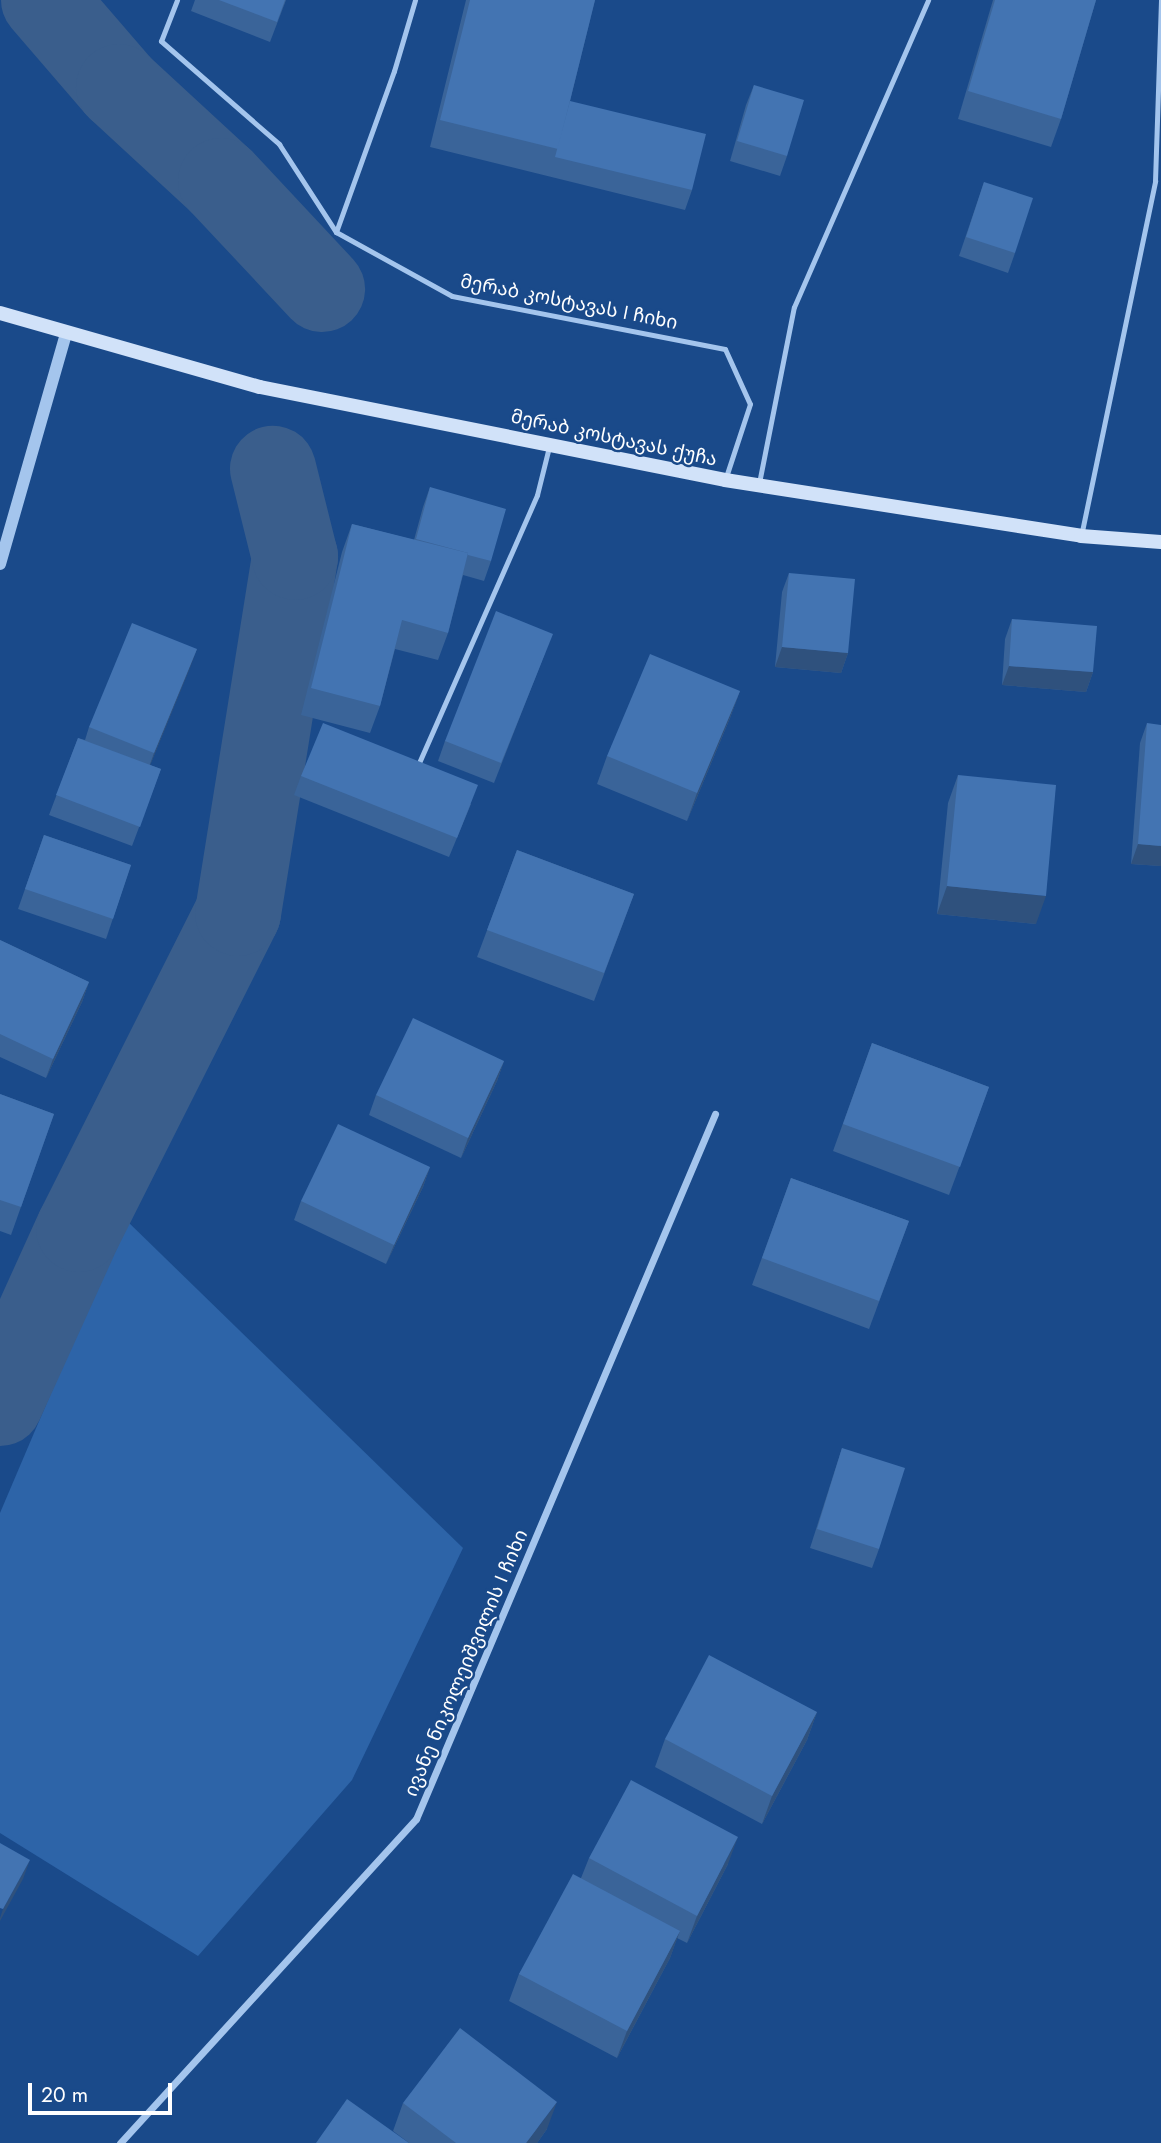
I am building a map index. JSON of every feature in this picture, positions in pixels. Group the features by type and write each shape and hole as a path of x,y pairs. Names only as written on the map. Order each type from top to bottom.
{"main road":[{"name":"მერაბ კოსტავას ქუჩა","path":"0,313 66,334 260,387 725,480 1081,536 1161,542"}],"street":[{"path":"0,564 66,334"},
{"name":"ივანე ნიკოლეიშვილის I ჩიხი","path":"120,2143 416,1819 715,1114"}],"lane":[{"name":"მერაბ კოსტავას I ჩიხი","path":"177,0 161,41 279,144 336,232 452,296 725,349 750,404 725,480"},
{"path":"336,232 394,71 415,0"},
{"path":"758,486 794,307 928,0"},
{"path":"1081,536 1155,181 1161,0"},
{"path":"418,765 537,495 550,444"}],"shaded area":[{"path":"125,1219 463,1548 352,1780 198,1956 0,1833 0,1513"}],"building":[{"path":"219,0 285,0 277,22"},
{"path":"470,0 595,0 558,149 440,120"},
{"path":"995,0 1096,0 1061,119 968,91"},
{"path":"754,85 804,100 787,156 737,141"},
{"path":"570,101 706,134 692,190 555,157"},
{"path":"984,182 1033,198 1015,253 966,237"},
{"path":"430,487 506,509 491,561 416,539"},
{"path":"352,524 468,553 448,633 402,620 380,706 311,688"},
{"path":"789,573 855,579 848,653 782,647"},
{"path":"496,611 553,634 501,763 445,741"},
{"path":"1012,619 1097,626 1093,672 1009,666"},
{"path":"132,623 197,649 154,753 89,727"},
{"path":"650,654 740,691 697,793 607,756"},
{"path":"323,723 478,785 457,838 301,776"},
{"path":"1147,723 1161,725 1161,846 1138,844"},
{"path":"78,738 161,769 140,827 56,795"},
{"path":"958,775 1056,785 1046,896 947,886"},
{"path":"44,835 131,865 113,919 25,889"},
{"path":"517,850 634,894 604,973 487,930"},
{"path":"0,940 89,982 53,1059 0,1034"},
{"path":"413,1018 504,1061 468,1138 376,1095"},
{"path":"872,1043 989,1087 960,1167 843,1124"},
{"path":"0,1094 54,1114 21,1207 0,1200"},
{"path":"338,1124 430,1167 394,1245 301,1201"},
{"path":"791,1178 909,1221 879,1301 762,1258"},
{"path":"842,1448 905,1468 879,1549 817,1529"},
{"path":"709,1655 817,1712 772,1796 665,1739"},
{"path":"631,1780 738,1837 697,1916 589,1858"},
{"path":"0,1843 30,1860 3,1909 0,1908"},
{"path":"573,1874 680,1931 627,2031 519,1974"},
{"path":"460,2028 557,2102 526,2143 456,2143 403,2103"},
{"path":"347,2099 409,2143 316,2143"}],"waterway":[{"path":"44,0 119,87 221,181 322,289"},
{"path":"0,1403 79,1229 238,913 295,557 273,469"}]}
